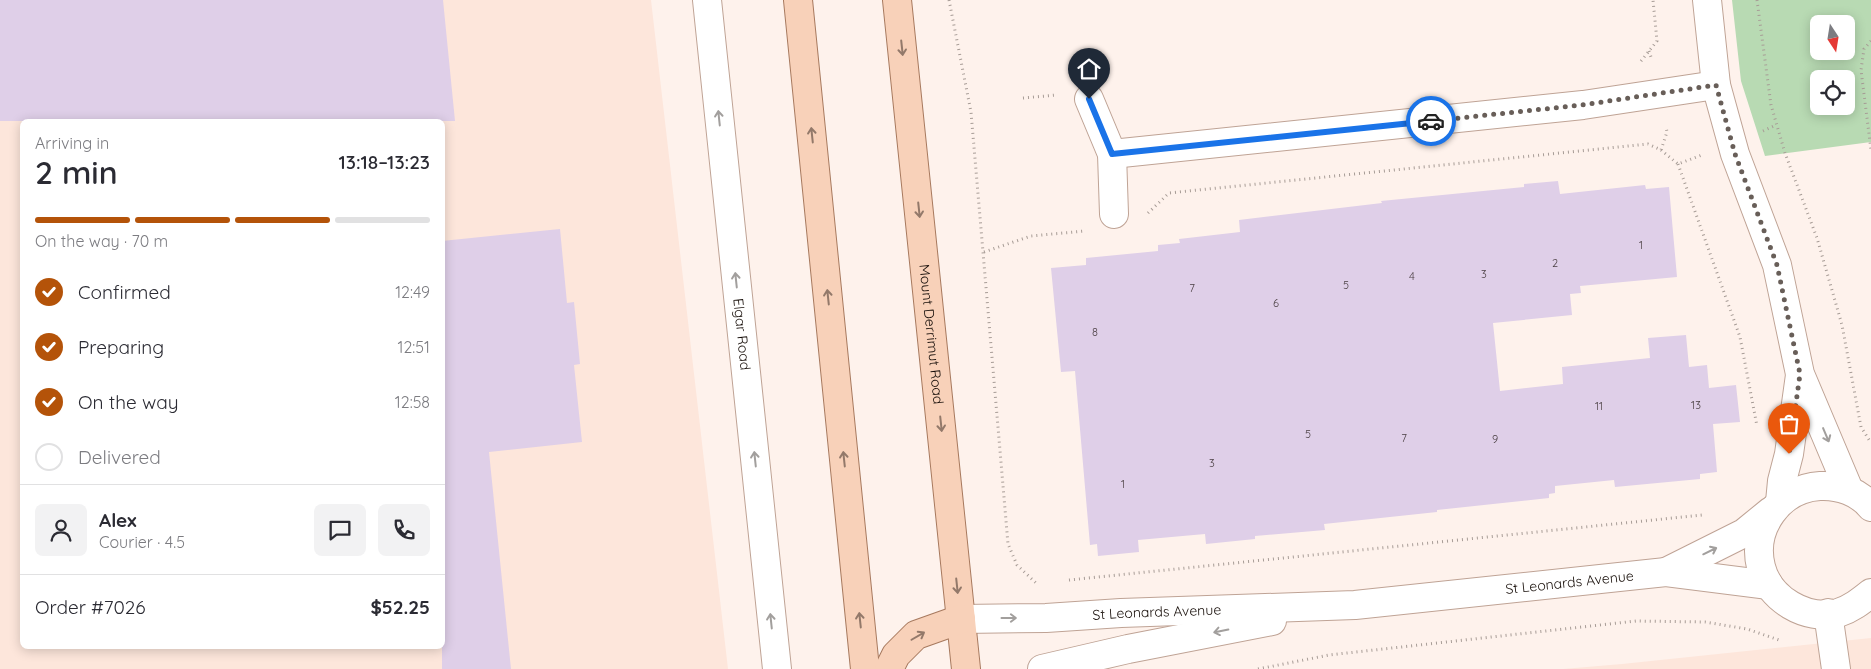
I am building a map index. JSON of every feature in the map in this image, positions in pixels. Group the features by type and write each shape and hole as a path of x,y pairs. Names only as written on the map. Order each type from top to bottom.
{"main road":[{"path":"798,0 865,669"},
{"name":"Mount Derrimut Road","path":"897,0 966,669"},
{"path":"889,669 896,655 916,635 961,619"}],"street":[{"name":"Elgar Road","path":"707,0 776,669"},
{"path":"1707,0 1716,85 1735,154 1777,265 1800,374 1849,490 1867,502 1871,507"},
{"path":"1112,154 1582,105 1716,85"},
{"path":"1089,99 1112,154 1114,214"},
{"path":"1800,374 1789,454 1777,505 1763,526 1759,546 1761,567 1769,585 1783,600 1800,610 1819,614 1838,613 1856,605 1871,593"},
{"name":"St Leonards Avenue","path":"1666,572 1744,533 1795,491 1813,486 1831,486 1849,490"},
{"name":"St Leonards Avenue","path":"961,619 1046,618 1121,613 1354,605 1666,572 1769,585"},
{"name":"St Leonards Avenue","path":"1042,669 1134,659 1354,605"},
{"path":"1828,614 1835,657"}],"path":[{"path":"949,0 971,112 1008,544 1017,565 1050,595 1046,618"},
{"path":"1640,62 1657,41 1653,0"},
{"path":"1757,0 1771,105 1785,153 1817,238 1842,325 1861,427 1871,443"},
{"path":"1871,41 1864,49 1861,70 1871,150"},
{"path":"1141,220 1169,193 1648,144 1661,150 1667,132 1663,93 1649,51"},
{"path":"1023,98 1061,94"},
{"path":"1678,164 1740,337 1758,431"},
{"path":"984,252 1031,236 1087,230"},
{"path":"1065,580 1712,514 1722,545"},
{"path":"1720,624 1725,580"},
{"path":"1036,583 1045,582"},
{"path":"1258,669 1329,655 1626,622 1705,622 1720,624 1746,629 1788,643 1818,648 1835,657"}],"shaded area":[{"path":"0,0 651,0 728,669 0,669"},
{"path":"1871,638 1871,669 1563,669 1622,664"}],"green space":[{"path":"1732,0 1871,0 1871,142 1765,156 1741,81"}],"building":[{"path":"0,0 443,0 455,121 445,121 445,119 20,119 20,121 0,121"},
{"path":"1558,181 1560,194 1645,185 1646,189 1669,187 1677,277 1580,286 1581,293 1570,294 1572,315 1493,323 1500,391 1563,384 1562,367 1650,358 1648,338 1686,335 1689,367 1707,365 1709,388 1736,385 1740,422 1713,424 1717,472 1700,474 1700,479 1615,487 1614,480 1555,486 1555,493 1549,494 1549,498 1324,524 1325,530 1255,536 1255,539 1206,544 1205,534 1138,540 1139,552 1098,556 1097,544 1090,545 1075,371 1061,372 1051,268 1086,265 1086,258 1158,251 1158,245 1180,243 1179,239 1240,232 1239,220 1382,203 1381,201 1524,187 1524,184"},
{"path":"560,229 567,303 574,302 580,364 574,365 582,442 489,452 511,669 442,669 442,649 445,649 445,241"}],"way so far":[{"path":"1431,121 1582,105 1716,85 1735,154 1777,265 1800,374 1789,454"}],"route":[{"path":"1089,99 1112,154 1431,121"}]}
